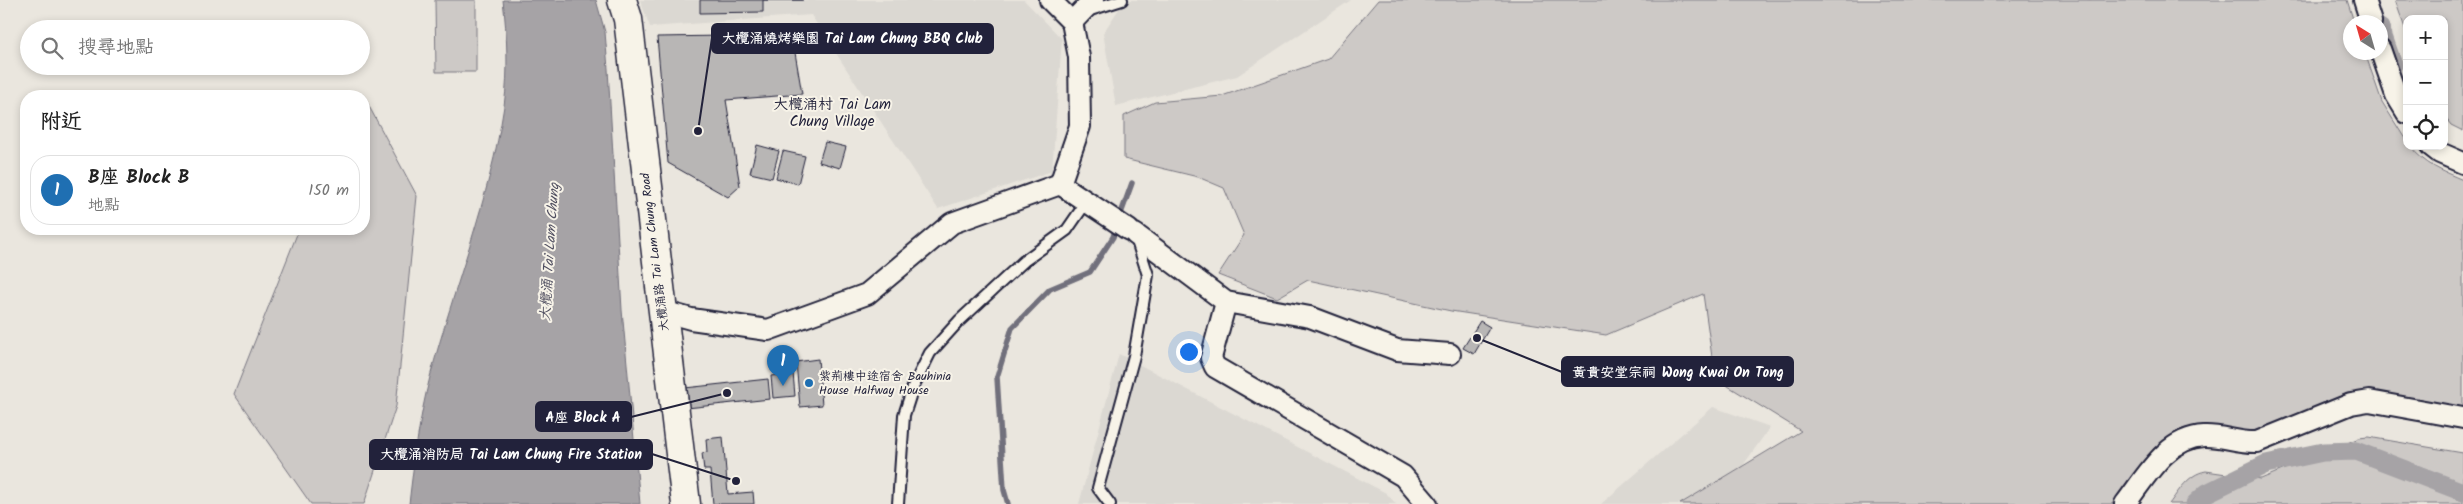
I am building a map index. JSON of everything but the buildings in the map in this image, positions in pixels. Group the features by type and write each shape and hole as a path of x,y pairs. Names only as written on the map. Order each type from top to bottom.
{"street":[{"name":"大欖涌路 Tai Lam Chung Road","path":"622,0 628,18 686,504"},
{"path":"1050,0 1082,11 1079,57 1080,126 1060,184"},
{"path":"2364,0 2369,15"},
{"path":"2384,60 2396,95 2403,106"},
{"path":"2436,150 2463,163"},
{"path":"662,310 691,319 768,330 867,294 952,223 1060,184"},
{"path":"1060,184 1132,232 1226,302 1310,316 1397,350 1450,354"},
{"path":"1226,302 1212,358 1215,367 1404,476 1427,504"},
{"path":"2126,504 2162,456 2185,439 2205,436 2243,443 2257,442 2350,404 2369,401 2463,418"}],"lane":[{"path":"1082,11 1122,0"},
{"path":"898,504 904,415 913,387 930,353 959,321 1024,261 1067,230 1094,205"},
{"path":"1110,504 1098,488 1134,356 1148,275 1132,232"}],"shaded area":[{"path":"435,0 476,0 476,72 436,72"},
{"path":"640,0 1024,0 1062,39 1052,171 938,209 811,15 650,27"},
{"path":"1125,0 1351,0 1237,76 1116,106 1103,33"},
{"path":"1378,0 2347,0 2352,15 2343,15 2343,60 2367,60 2382,102 2403,136 2403,150 2413,150 2434,167 2463,180 2463,407 2370,391 2348,393 2255,432 2205,425 2181,429 2154,448 2112,504 1680,504 1801,431 1715,378 1703,294 1606,335 1451,311 1308,280 1277,298 1218,275 1244,235 1224,188 1198,177 1124,159 1124,116 1155,102 1222,96 1328,59"},
{"path":"2395,0 2463,0 2463,131 2451,125 2448,121 2448,15 2403,15 2403,23"},
{"path":"370,108 417,196 396,406 364,504 311,504 234,394 297,235 370,235"},
{"path":"1119,354 1386,493 1396,504 1079,504"},
{"path":"1713,407 1770,427 1716,504 1601,504"},
{"path":"2368,437 2463,453 2463,504 2169,504 2189,479 2200,473 2206,471 2261,479 2359,438"}],"water":[{"name":"大欖涌 Tai Lam Chung","path":"503,0 596,0 605,32 622,310 640,504 409,504 417,440 426,393 439,343 481,208 498,140 507,80"}],"waterway":[{"path":"2388,51 2393,65"},
{"path":"1119,219 1132,183"},
{"path":"1008,504 1004,490 997,377 1012,328 1050,289 1090,272 1113,237 1116,227"},
{"path":"2195,504 2207,493 2266,464 2323,452 2356,451 2463,492"}],"place":[{"name":"大欖涌燒烤樂園 Tai Lam Chung BBQ Club","path":"698,131"},
{"name":"黃貴安堂宗祠 Wong Kwai On Tong","path":"1477,338"},
{"name":"紫荊樓中途宿舍 Bauhinia House Halfway House","path":"809,383"},
{"name":"B座 Block B","path":"783,386"},
{"name":"A座 Block A","path":"727,393"},
{"name":"大欖涌消防局 Tai Lam Chung Fire Station","path":"736,481"}],"district":[{"name":"大欖涌村 Tai Lam Chung Village","path":"832,114"}]}
